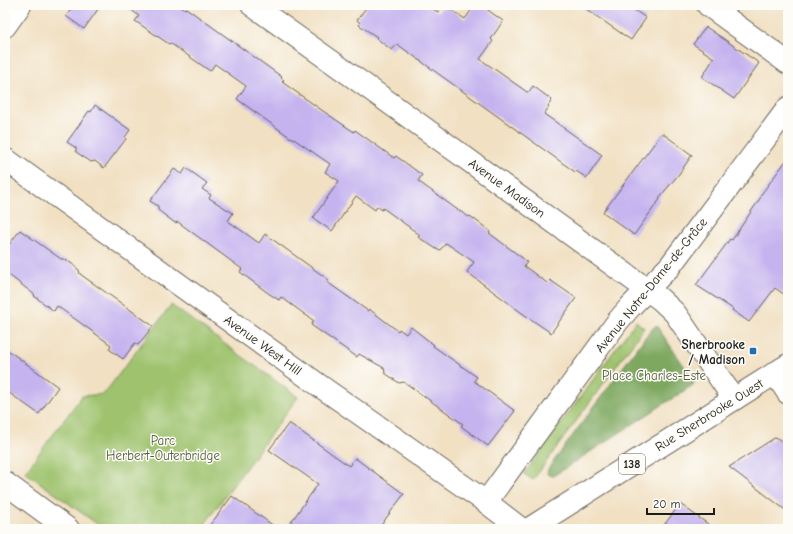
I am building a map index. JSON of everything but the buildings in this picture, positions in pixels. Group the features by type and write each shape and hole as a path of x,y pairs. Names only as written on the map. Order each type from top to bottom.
{"street":[{"path":"5,26 20,5"},
{"name":"Avenue Madison","path":"252,5 668,305 734,398"},
{"path":"708,5 788,63"},
{"name":"Avenue Notre-Dame-de-Grâce","path":"486,502 618,321 670,266 788,108"},
{"name":"Avenue West Hill","path":"5,159 313,381 486,502 521,529"},
{"path":"782,369 788,392"},
{"name":"Rue Sherbrooke Ouest","path":"530,529 734,398 782,369"},
{"path":"5,483 60,527"}],"green space":[{"name":"Parc Herbert-Outerbridge","path":"171,305 298,397 201,529 104,529 25,472 82,396 104,394"},
{"path":"636,321 644,328 533,480 524,474"},
{"name":"Place Charles-Este","path":"656,325 693,379 693,385 553,476 547,474 548,469 646,336"}],"place":[{"name":"Sherbrooke / Madison","path":"753,351"}]}
